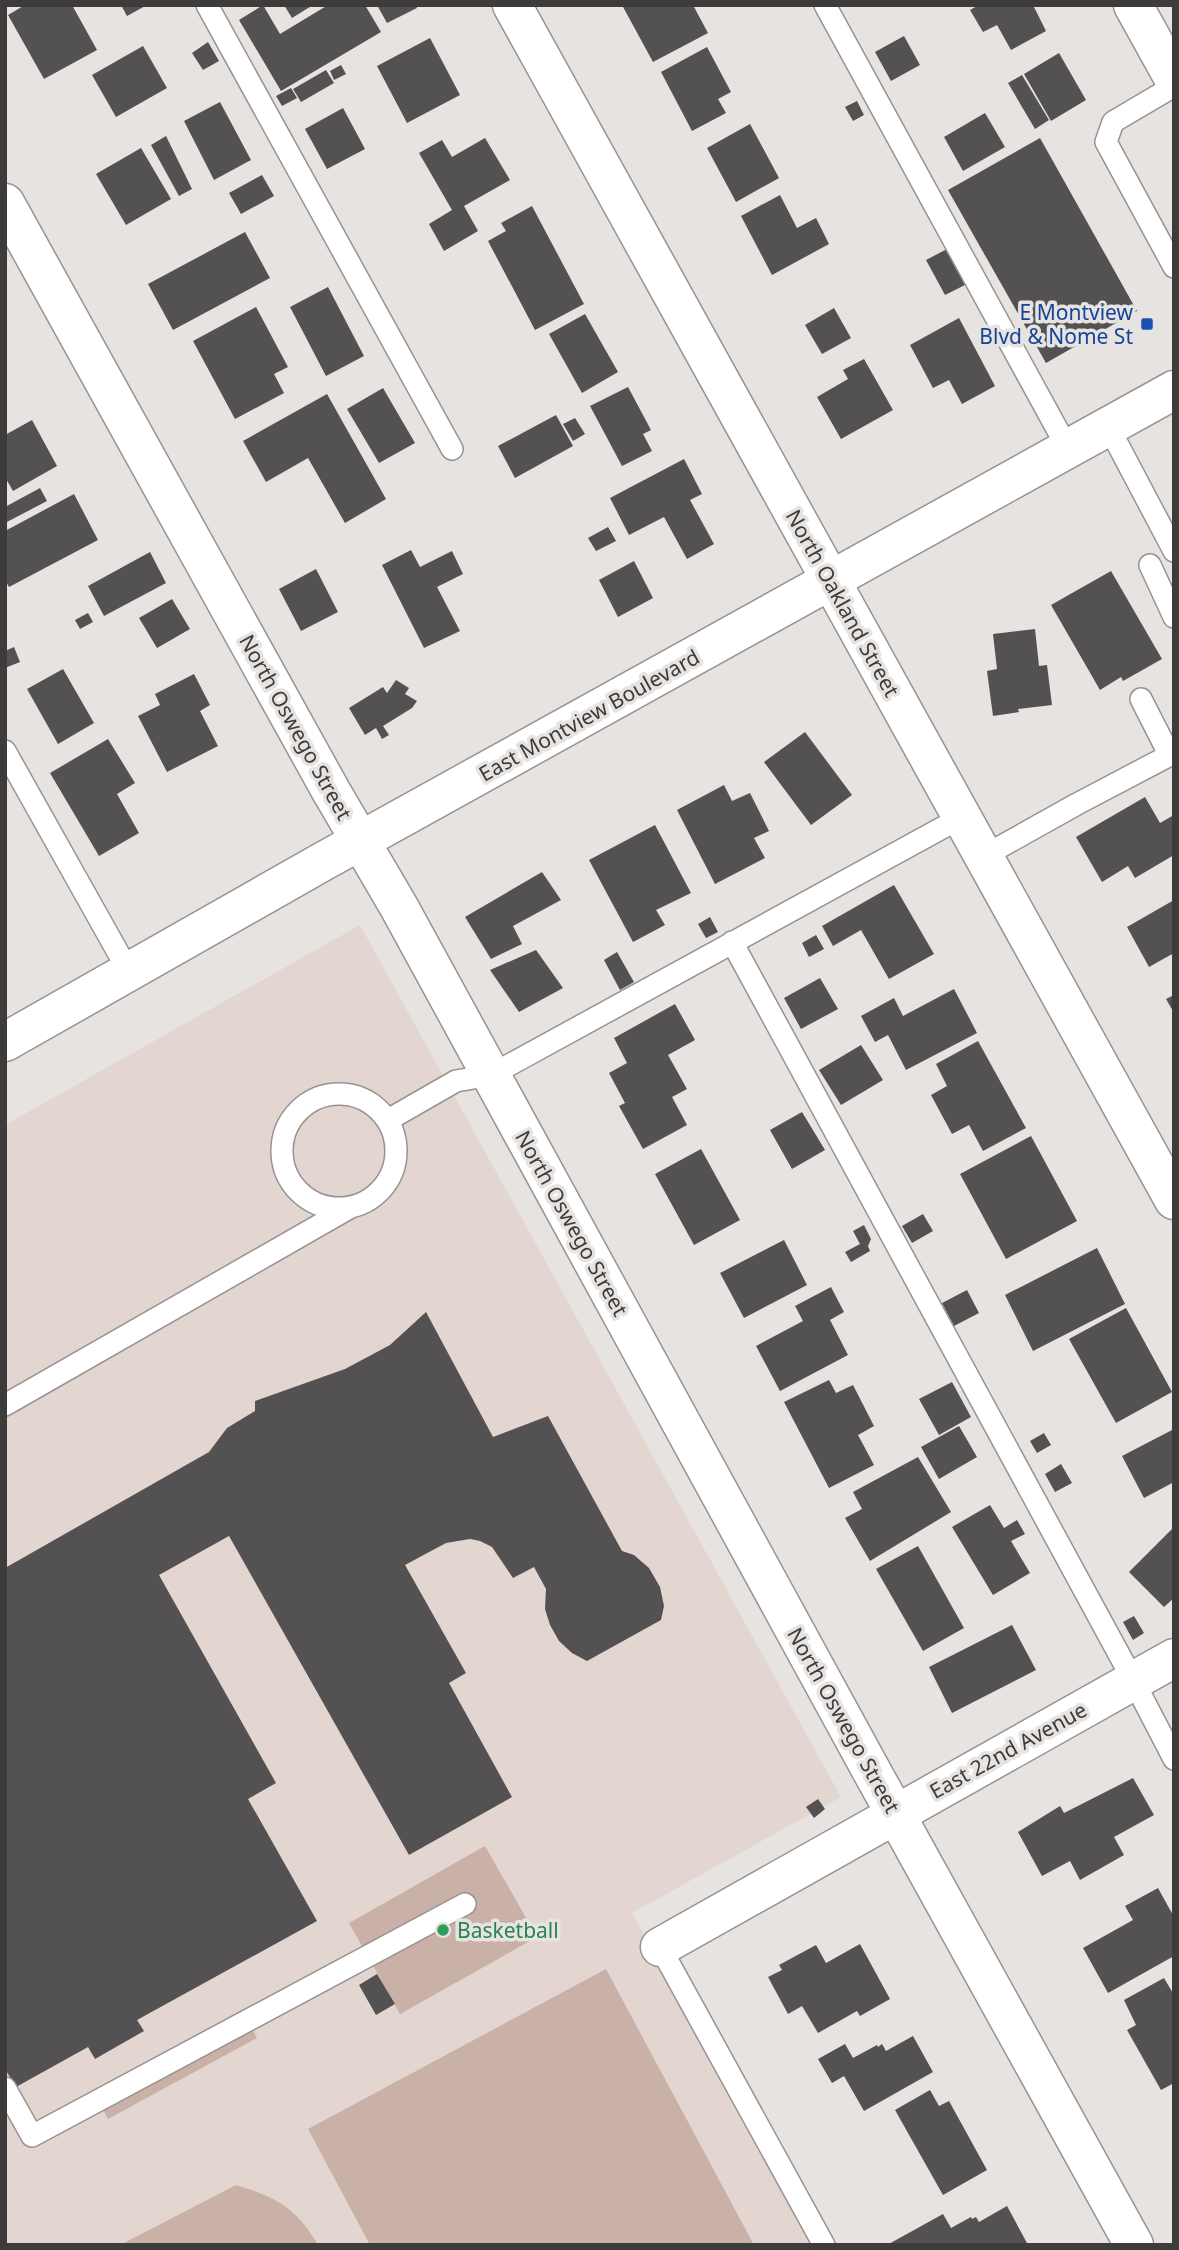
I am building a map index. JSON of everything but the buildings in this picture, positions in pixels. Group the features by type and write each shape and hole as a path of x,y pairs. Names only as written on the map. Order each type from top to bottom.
{"street":[{"name":"North Oakland Street","path":"512,5 1174,1200"},
{"path":"1133,5 1174,79"},
{"name":"North Oswego Street","path":"5,203 491,1075 1134,2245"},
{"name":"East Montview Boulevard","path":"5,1042 360,841 1174,390"},
{"name":"East 22nd Avenue","path":"660,1947 1174,1658"}],"lane":[{"path":"207,5 452,449"},
{"path":"825,5 1068,449"},
{"path":"1174,86 1113,122 1106,142 1174,267"},
{"path":"1108,426 1174,551"},
{"path":"1150,565 1174,617"},
{"path":"984,856 1172,755 1141,699"},
{"path":"5,751 129,972"},
{"path":"388,1121 456,1081 491,1075 962,817"},
{"path":"732,942 1174,1759"},
{"path":"5,1405 351,1207 368,1201 382,1189 392,1173 397,1156 395,1138 388,1121 374,1106 358,1097 338,1094 319,1098 303,1107 290,1122 283,1140 282,1160 288,1178 299,1192 315,1203 332,1208 351,1207"},
{"path":"5,2088 32,2136 465,1904"},
{"path":"660,1947 824,2245"}],"shaded area":[{"path":"360,925 841,1797 632,1913 815,2245 5,2245 5,1125"},
{"name":"Basketball","path":"485,1846 537,1937 400,2014 349,1923"},
{"path":"606,1969 754,2245 370,2245 308,2129"},
{"path":"243,2012 257,2038 108,2119 94,2092"},
{"path":"236,2185 284,2206 302,2221 318,2245 120,2245"}],"place":[{"name":"E Montview Blvd & Nome St","path":"1147,324"},
{"name":"Basketball","path":"443,1930"}]}
